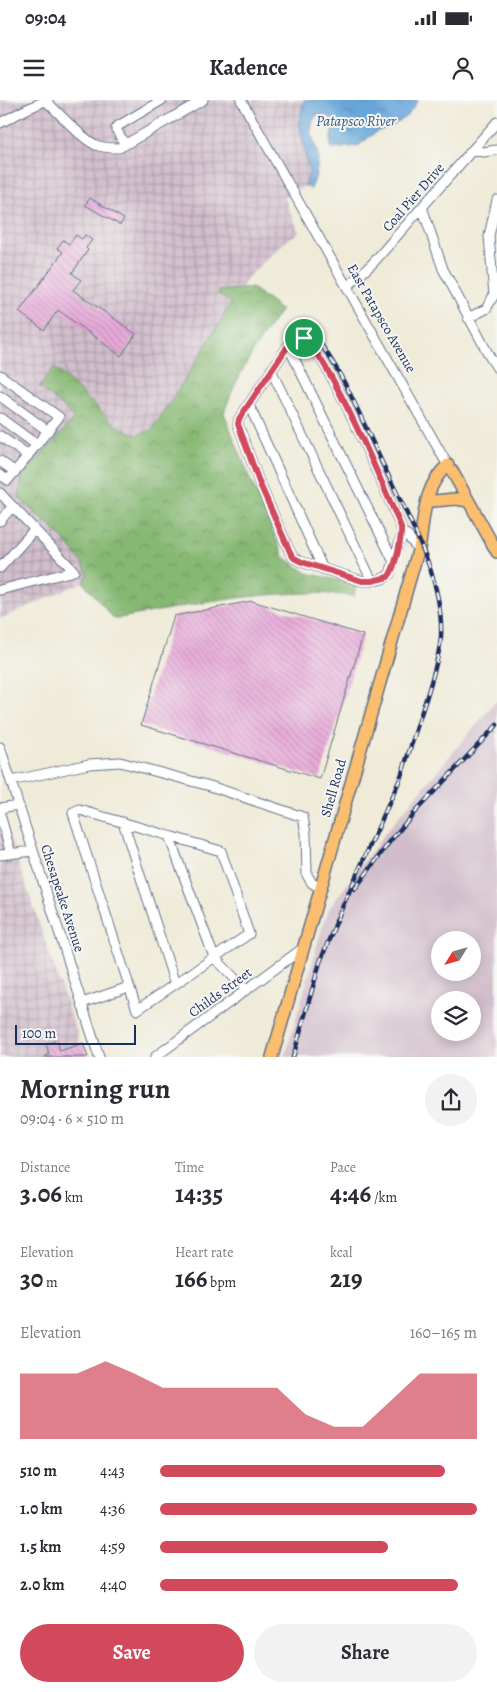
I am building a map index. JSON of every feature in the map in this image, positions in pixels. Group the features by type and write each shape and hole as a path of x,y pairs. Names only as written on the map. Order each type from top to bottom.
{"main road":[{"name":"Shell Road","path":"423,526 450,468"},
{"name":"Shell Road","path":"272,1057 418,549 428,496 440,472 450,468"},
{"name":"East Patapsco Avenue","path":"450,468 497,552"},
{"path":"433,501 456,499 468,501"}],"street":[{"path":"0,123 47,100 74,128 96,145 119,148 203,100"},
{"path":"125,145 116,129 118,126 162,100"},
{"name":"East Patapsco Avenue","path":"241,100 450,468"},
{"name":"Coal Pier Drive","path":"347,287 373,263 497,122"},
{"path":"472,150 483,152 497,150"},
{"path":"468,318 486,309 494,295 495,279 489,236 497,200"},
{"path":"422,207 443,269 468,318 497,368"},
{"path":"300,336 317,353 342,397 401,527 402,534 388,577 372,581 362,581 323,570 294,558 259,482 238,424 239,419 288,346 300,336"},
{"path":"288,346 394,562"},
{"path":"271,370 372,581"},
{"path":"0,375 59,417 8,480 0,474"},
{"path":"0,396 48,431"},
{"path":"249,404 323,570"},
{"path":"0,418 37,445"},
{"path":"0,436 28,456"},
{"path":"0,461 15,472"},
{"path":"0,493 74,571 0,590"},
{"path":"0,521 12,507"},
{"path":"0,568 34,530"},
{"path":"402,534 406,534 418,549"},
{"name":"Chesapeake Avenue","path":"0,747 99,1057"},
{"path":"11,781 90,764 120,762 210,786 303,817 306,833 308,875 312,883 320,888"},
{"path":"0,808 18,804"},
{"path":"80,810 123,822 221,851 249,934 136,1010 73,812 80,810"},
{"path":"0,814 11,854"},
{"path":"123,822 175,984"},
{"path":"170,836 214,957 246,990"},
{"path":"0,855 34,851"},
{"name":"Childs Street","path":"155,1057 302,949"},
{"path":"82,1003 129,987"}],"shaded area":[{"path":"0,100 304,100 299,123 309,173 305,186 284,198 299,232 280,246 247,278 232,302 83,582 0,619"},
{"path":"497,700 497,1057 285,1057 323,925 330,907 387,831"},
{"path":"0,809 13,847 85,1057 0,1057"}],"green space":[{"path":"252,288 281,310 249,359 235,385 224,413 284,557 307,573 356,584 354,596 294,593 264,595 234,598 114,619 83,582 88,574 74,552 57,533 19,498 22,476 74,419 65,408 39,387 54,367 117,426 137,435 152,430 231,303 218,294 219,291"}],"water":[{"name":"Patapsco River","path":"304,100 418,100 408,115 394,125 376,132 358,146 331,148 332,121 330,117 325,115 317,115 312,125 312,135 318,161 311,189 305,186 309,173 299,122"}],"building":[{"path":"90,198 124,219 120,225 85,205"},
{"path":"76,235 82,239 85,235 92,240 86,248 88,250 72,273 81,280 73,290 136,334 121,356 58,310 44,330 19,312 63,252 57,248 63,240 69,244"},
{"path":"252,601 363,635 320,779 141,725 174,616"},
{"path":"57,1040 60,1051 83,1043 88,1057 45,1057 49,1054 46,1044"}],"railway":[{"path":"312,333 323,347 357,408 420,544 436,590 440,613 441,637 437,661 400,779 336,921"},
{"path":"355,889 413,814 497,725"},
{"path":"293,1057 320,962 339,915"}],"route":[{"path":"300,336 304,338 317,353 342,397 401,527 402,534 393,570 388,577 372,581 362,581 294,558 259,482 238,424 239,419 288,346 300,336"}]}
